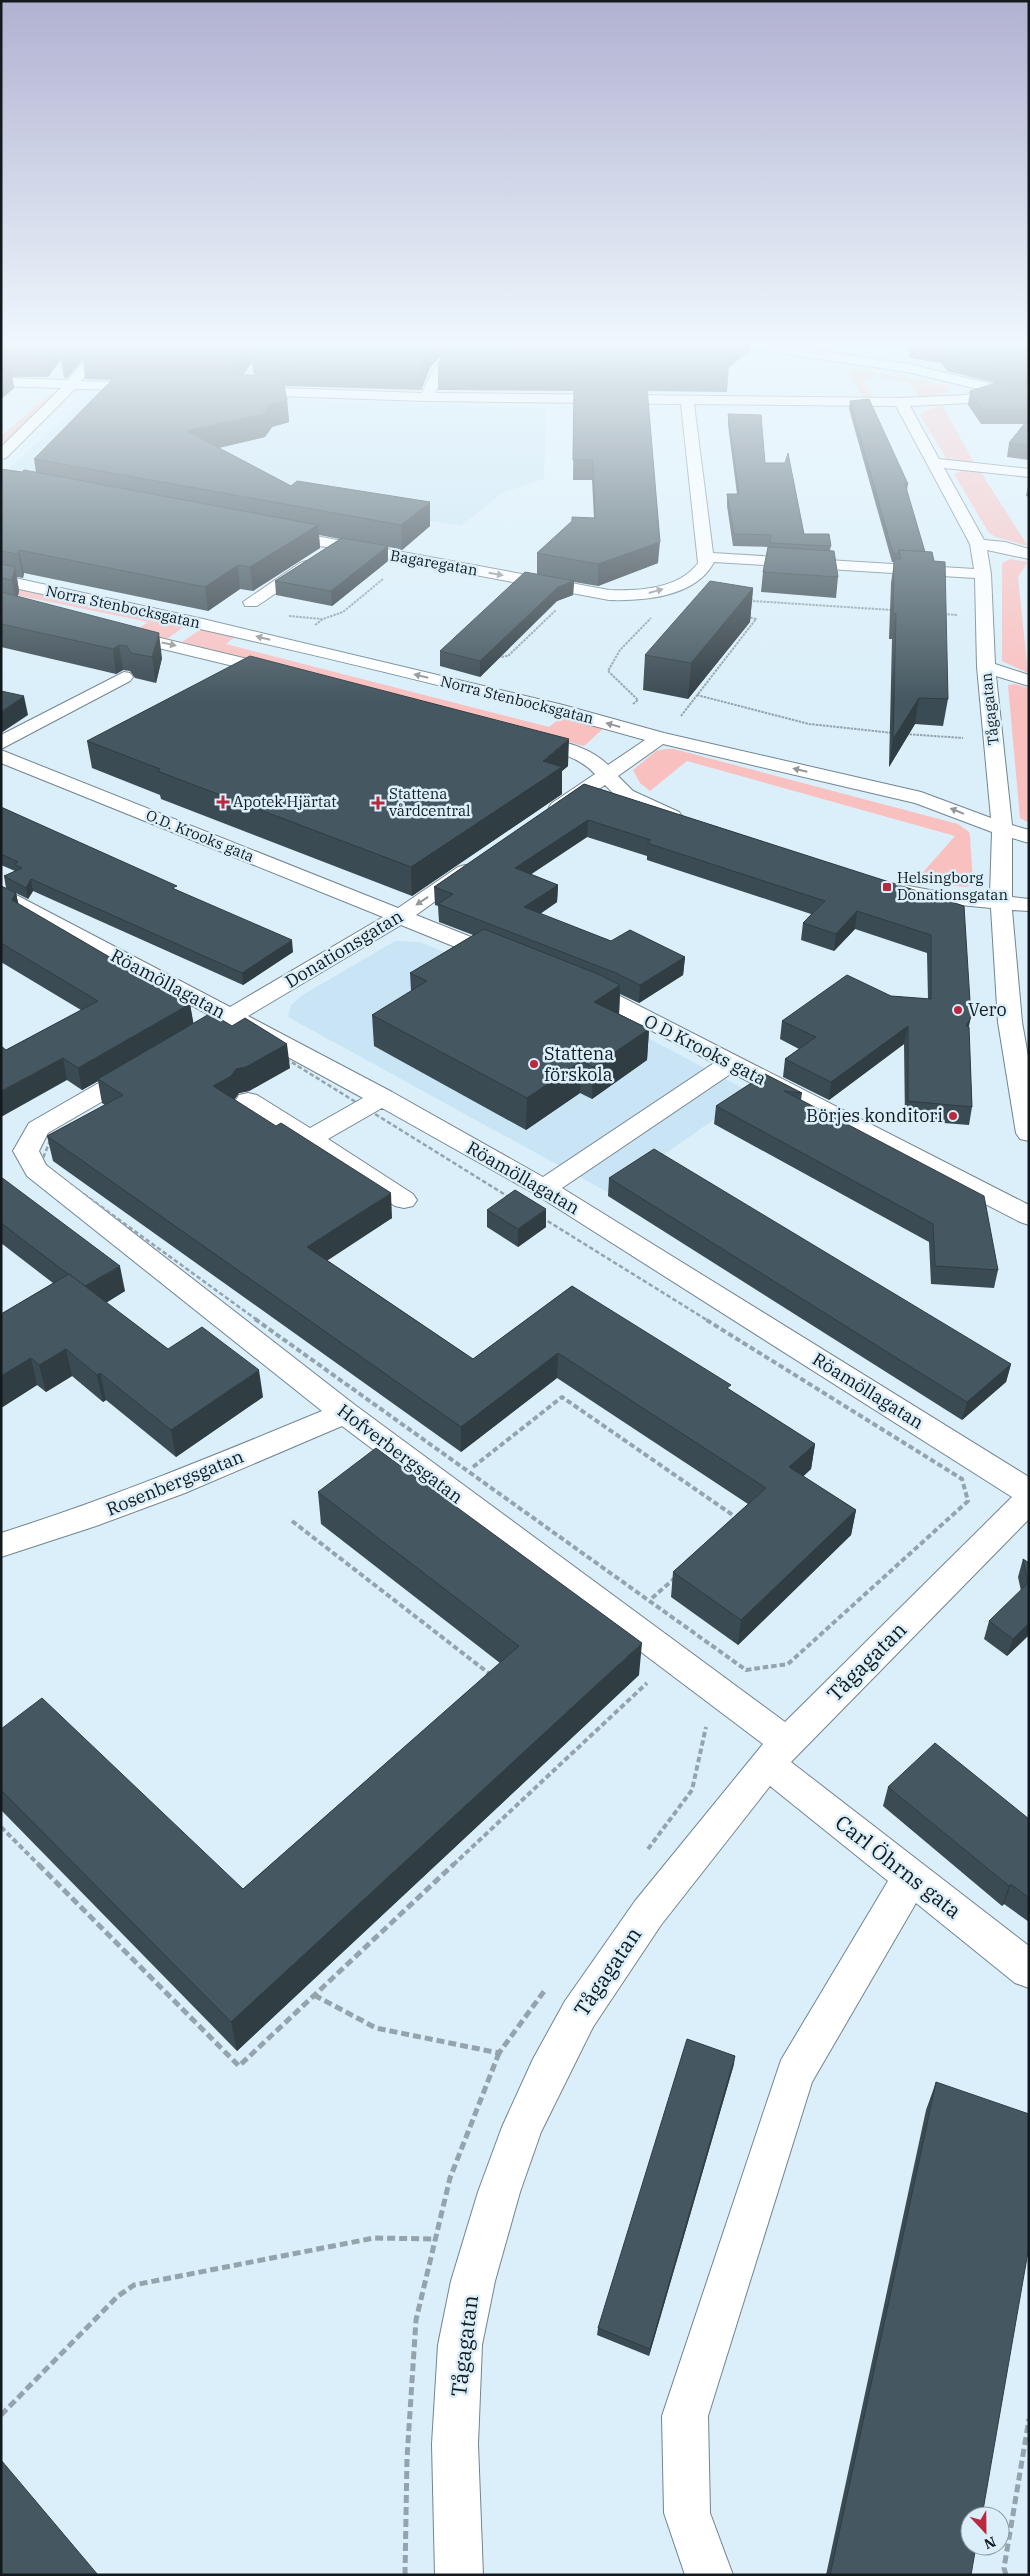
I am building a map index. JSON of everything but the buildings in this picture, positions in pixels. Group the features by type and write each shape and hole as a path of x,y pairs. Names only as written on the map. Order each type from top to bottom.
{"street":[{"path":"694,460 706,557 984,574"},
{"name":"Tågagatan","path":"932,460 978,544 984,574 986,667 1002,829 1001,903 1019,1026 1029,1132"},
{"path":"934,463 979,466 1029,473"},
{"name":"Bagaregatan","path":"271,533 622,596 652,592 684,581 703,570 706,557"},
{"path":"978,544 1005,547 1029,554"},
{"path":"251,602 336,546"},
{"name":"Norra Stenbocksgatan","path":"1,580 203,624 563,711 660,738 921,798 1002,829 1029,837"},
{"name":"Norra Stenbocksgatan","path":"107,630 174,645 296,677"},
{"path":"986,667 1029,681"},
{"path":"1,743 124,677"},
{"name":"Norra Stenbocksgatan","path":"516,736 584,755 597,763 617,788 639,802 693,824"},
{"path":"542,819 660,738"},
{"name":"O.D. Krooks gata","path":"1,756 398,917"},
{"name":"Donationsgatan","path":"26,1151 38,1128 398,917 478,862"},
{"path":"879,885 930,896 1029,905"},
{"name":"Röamöllagatan","path":"1,893 230,1017 264,1032 374,1102 544,1188 1029,1492"},
{"path":"398,917 516,963"},
{"name":"O D Krooks gata","path":"561,981 606,998 1029,1216"},
{"path":"544,1188 730,1063"},
{"path":"248,1100 404,1200"},
{"path":"310,1139 374,1102"},
{"name":"Hofverbergsgatan","path":"26,1151 36,1170 185,1271 345,1413 673,1658 777,1753"},
{"name":"Rosenbergsgatan","path":"1,1545 85,1518 174,1485 345,1413"},
{"name":"Tågagatan","path":"459,2575 455,2444 460,2345 473,2281 498,2192 522,2127 547,2073 579,2014 648,1913 777,1753 1029,1499"},
{"name":"Carl Öhrns gata","path":"777,1753 911,1878 1029,1970"},
{"path":"709,2575 687,2513 685,2416 795,2074 911,1878"}],"path":[{"path":"310,628 323,619 343,612 384,578"},
{"path":"750,594 753,601 896,611"},
{"path":"490,657 508,656 562,605"},
{"path":"631,706 638,700 608,671 620,650 651,620 650,614"},
{"path":"944,614 963,615"},
{"path":"283,615 323,619"},
{"path":"681,716 756,618 741,616"},
{"path":"697,694 725,699 784,718 868,732 896,734"},
{"path":"905,734 971,738"},
{"path":"215,1040 259,1042 374,1102 962,1479 968,1501 788,1664 746,1670 185,1271 41,1163 50,1141 215,1040"},
{"path":"468,1471 562,1397 739,1520 732,1526"},
{"path":"292,1521 494,1677 486,1684"},
{"path":"650,1601 677,1576"},
{"path":"1,1827 239,2066 673,1658"},
{"path":"645,1853 692,1790 707,1724"},
{"path":"314,1995 376,2028 499,2053 552,1981"},
{"path":"1,2415 118,2296 134,2285 374,2238 435,2239"},
{"path":"1006,2575 1004,2568 1029,2418"}],"shaded area":[{"path":"18,460 545,460 544,479 502,493 461,526 294,499 21,478 8,469"},
{"path":"954,460 973,460 974,462"},
{"path":"963,470 980,471 1028,546 996,537 989,533 954,474"},
{"path":"1010,559 1028,562 1018,577 1028,673 1002,661 1002,563"},
{"path":"1,585 188,624 167,639 134,632 148,622 1,592"},
{"path":"204,627 237,635 226,644 549,727 563,716 605,727 584,746 182,642"},
{"path":"1015,684 1029,688 1029,823 1020,818 1008,685"},
{"path":"674,749 958,824 969,832 970,836 973,884 967,887 926,883 917,879 955,836 687,761 650,791 640,783 633,770 656,751"},
{"name":"Stattena förskola","path":"395,941 420,942 600,1017 642,1035 752,1093 609,1193 288,1017 291,1005 301,996"}],"place":[{"name":"Apotek Hjärtat","path":"223,802"},
{"name":"Stattena vårdcentral","path":"378,803"},
{"name":"Helsingborg Donationsgatan","path":"887,887"},
{"name":"Vero","path":"958,1010"},
{"name":"Stattena förskola","path":"534,1064"},
{"name":"Börjes konditori","path":"953,1116"}]}
